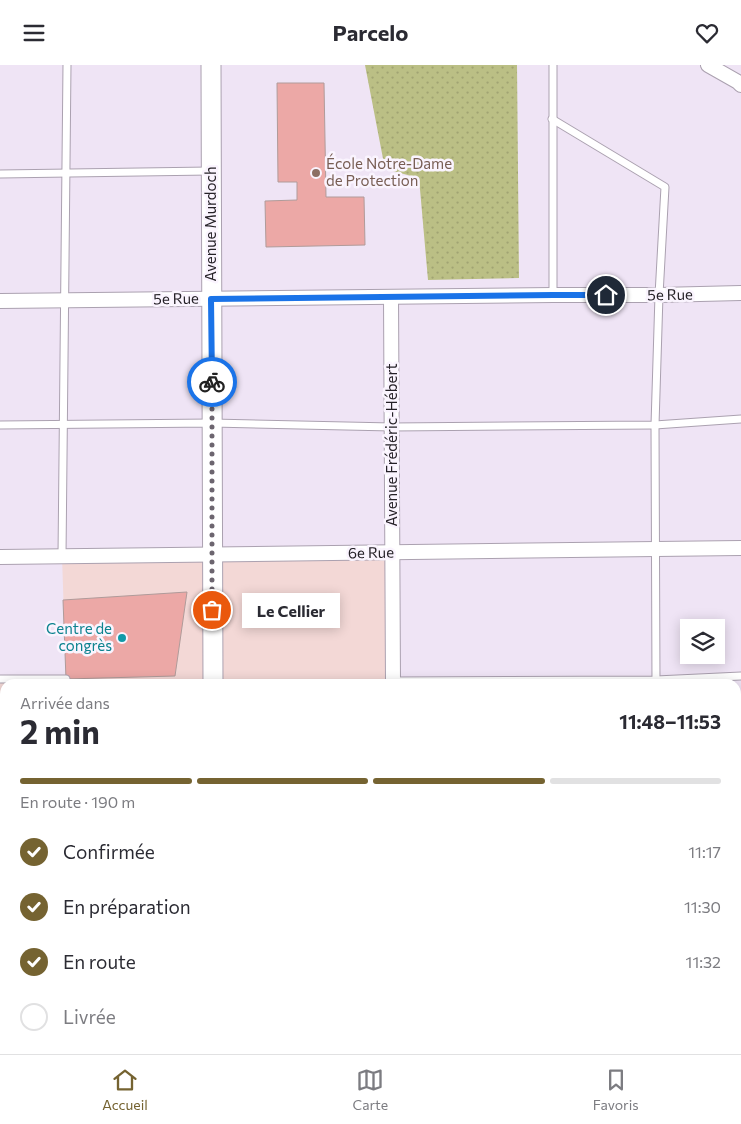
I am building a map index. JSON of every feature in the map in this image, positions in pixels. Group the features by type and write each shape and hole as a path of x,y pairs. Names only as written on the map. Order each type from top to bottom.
{"street":[{"name":"Avenue Murdoch","path":"211,65 212,679"},
{"path":"708,65 741,85"},
{"name":"5e Rue","path":"0,301 741,293"},
{"name":"Avenue Frédéric-Hébert","path":"391,297 393,679"},
{"name":"6e Rue","path":"0,557 741,548"}],"lane":[{"path":"62,556 67,65"},
{"path":"553,65 553,295"},
{"path":"552,119 665,187 655,425 656,679"},
{"path":"0,174 211,171"},
{"path":"0,425 212,423 392,427 655,425 741,419"},
{"path":"698,679 741,676"},
{"path":"0,679 66,679"}],"shaded area":[{"path":"392,553 393,679 66,679 62,556"}],"green space":[{"path":"365,65 517,65 519,278 428,280 419,178 385,169"}],"building":[{"path":"277,83 324,83 326,197 364,197 365,245 266,247 265,201 297,200 297,182 278,182"},
{"name":"Centre de congrès","path":"187,592 175,676 66,679 63,600"}],"way so far":[{"path":"212,382 212,610"}],"place":[{"name":"École Notre-Dame de Protection","path":"316,173"},
{"name":"Le Cellier","path":"212,610"},
{"name":"Centre de congrès","path":"122,638"}],"route":[{"path":"212,382 211,299 606,295"}]}
